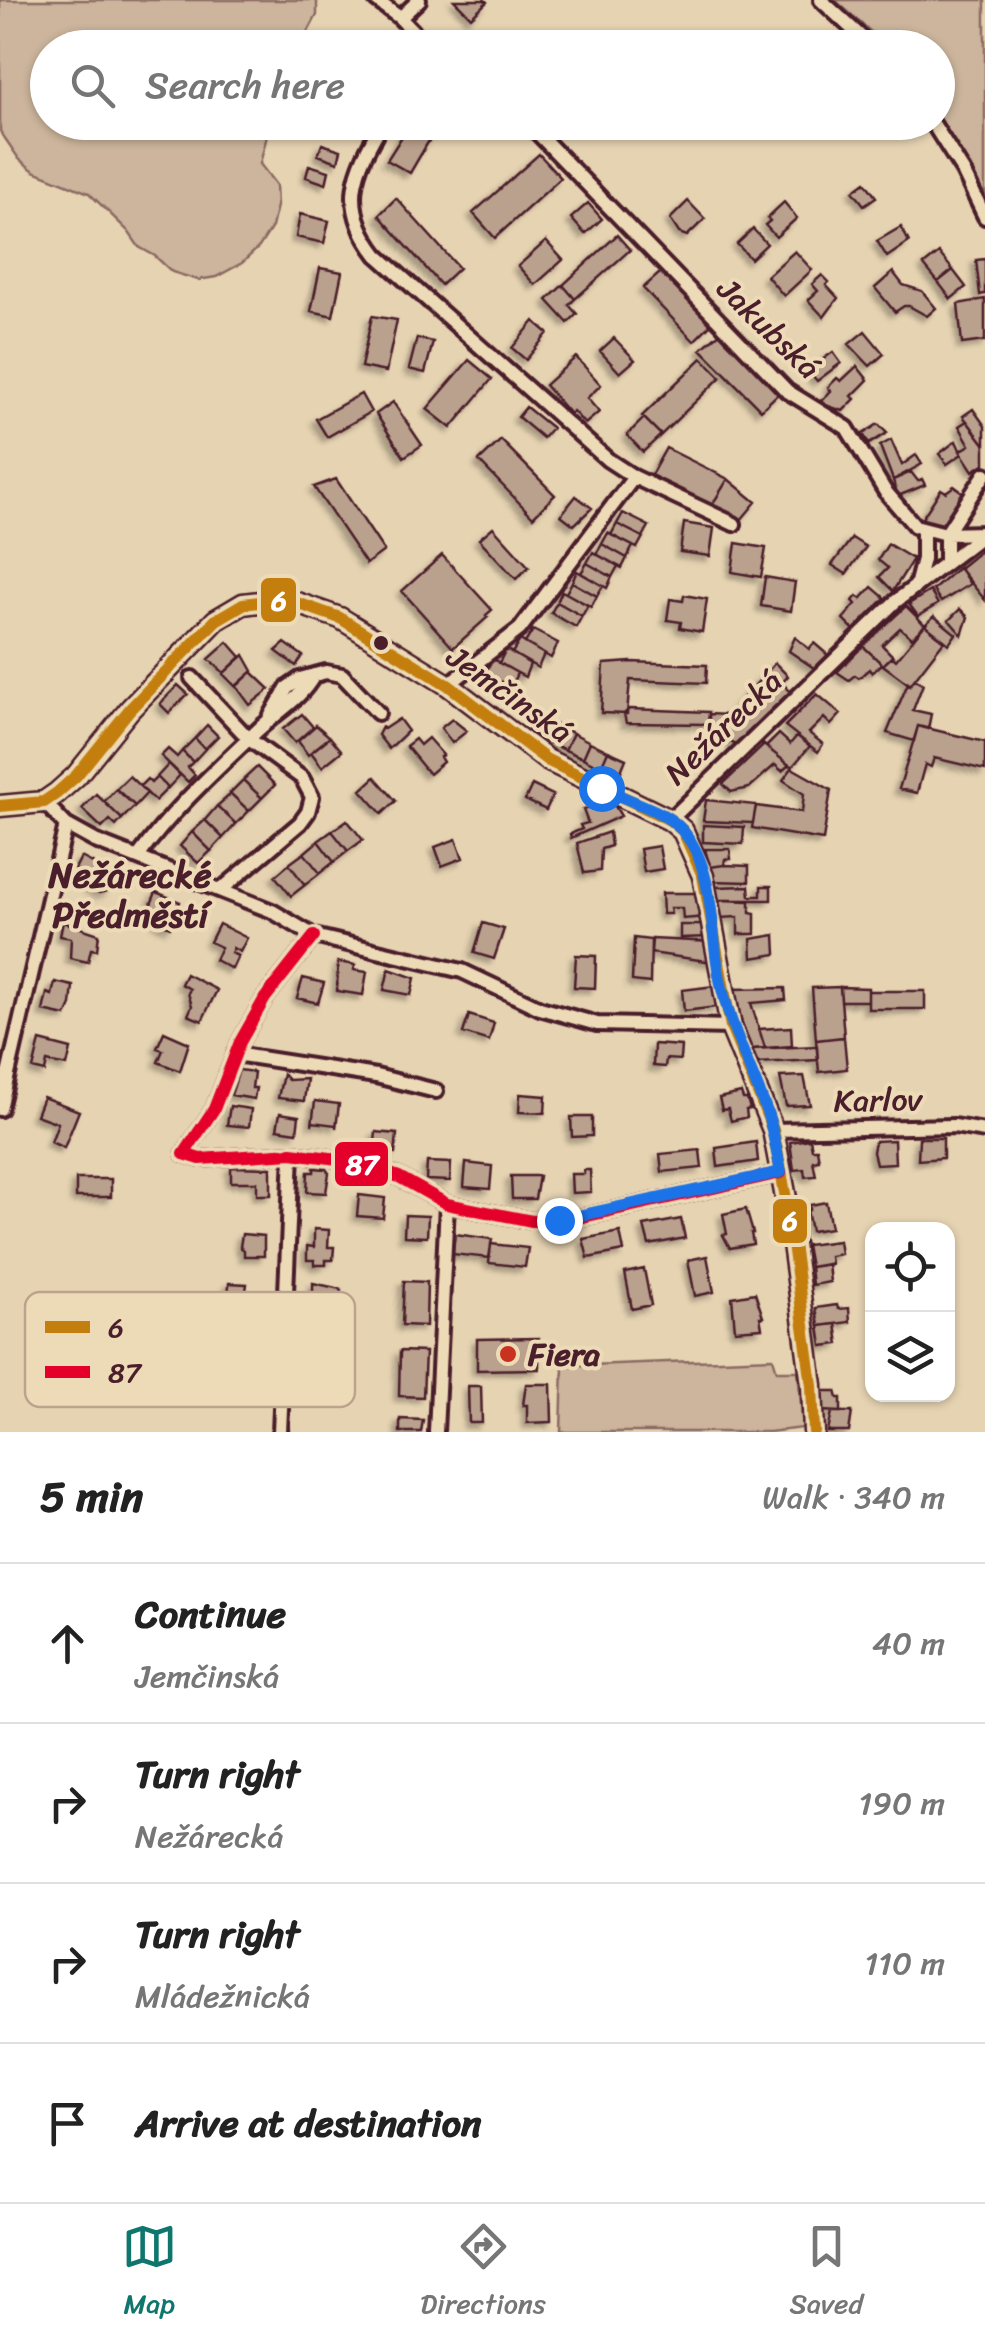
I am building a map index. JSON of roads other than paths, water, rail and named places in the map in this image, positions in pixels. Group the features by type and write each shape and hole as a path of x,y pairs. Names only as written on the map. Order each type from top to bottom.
{"street":[{"path":"376,0 412,30"},
{"path":"400,18 418,0"},
{"path":"821,0 854,30"},
{"path":"372,140 353,190 356,219 377,256 594,448 634,478 734,524"},
{"name":"Jakubská","path":"543,140 787,391 847,428 886,491 915,526 923,530"},
{"path":"943,140 985,217"},
{"path":"946,562 946,534 985,474"},
{"path":"448,685 520,629 634,478"},
{"path":"916,586 923,559 923,530 985,533"},
{"name":"Nežárecká","path":"814,1432 812,1385 772,1130 731,1027 703,876 683,832 670,820 894,602 985,533"},
{"name":"Jemčinská","path":"44,802 76,776 130,709 216,620 243,604 275,600 291,601 340,618 448,685 546,760 670,820"},
{"path":"138,858 153,837 249,739 297,700 314,676 334,672 342,675 378,713"},
{"path":"192,678 249,739 302,778 312,803 300,824 222,890"},
{"path":"0,806 44,802 66,825 272,911 314,936 462,971 540,1008 597,1024 731,1027"},
{"path":"0,1110 66,825"},
{"path":"314,936 265,998 235,1054 214,1109 184,1154 200,1159 292,1152 353,1161 399,1177 446,1204 532,1222 574,1219 781,1172"},
{"path":"235,1054 376,1076 436,1091"},
{"name":"Karlov","path":"772,1130 954,1126 985,1131"},
{"path":"286,1292 292,1152"},
{"path":"436,1432 446,1204"},
{"path":"280,1432 281,1407"}],"place":[{"name":"Fiera","path":"508,1354"}],"district":[{"name":"Nežárecké Předměstí","path":"130,895"}]}
